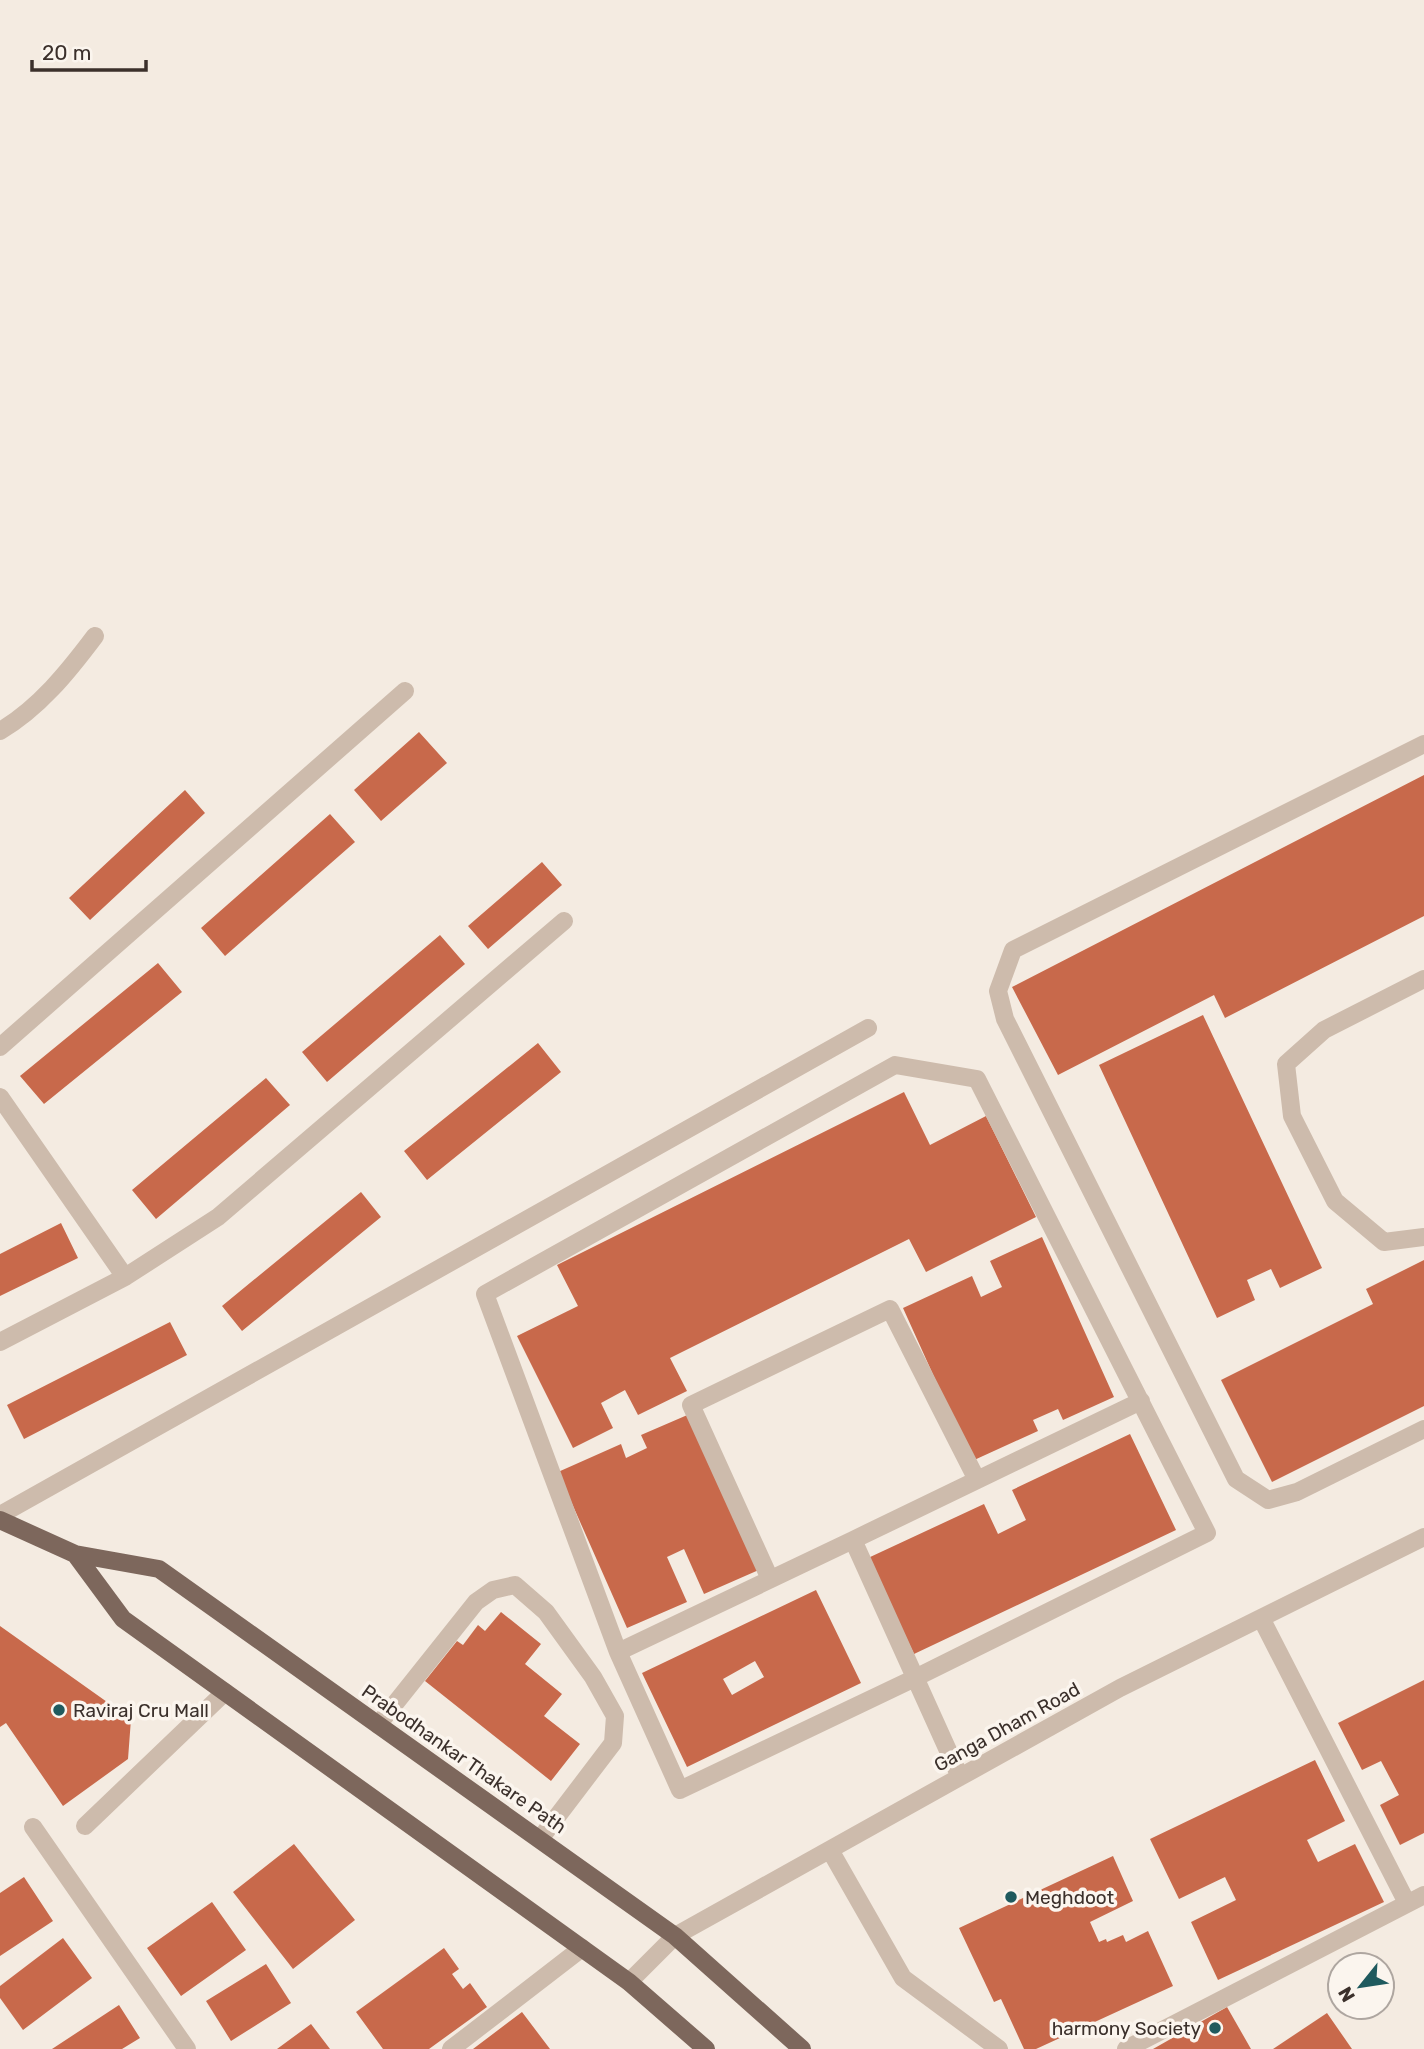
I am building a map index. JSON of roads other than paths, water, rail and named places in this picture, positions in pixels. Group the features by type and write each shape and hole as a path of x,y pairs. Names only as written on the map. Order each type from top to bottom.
{"main road":[{"name":"Prabodhankar Thakare Path","path":"0,1520 75,1554 159,1569 675,1936 802,2049"},
{"name":"Prabodhankar Thakare Path","path":"75,1554 122,1619 629,1982 706,2049"}],"street":[{"path":"0,731 22,718 69,671 94,636"},
{"path":"0,1047 405,691"},
{"path":"1424,744 1013,950 998,991 1005,1019 1236,1479 1268,1500 1297,1492 1424,1429"},
{"path":"0,1342 125,1277 218,1217 564,921"},
{"path":"1424,979 1324,1030 1286,1064 1292,1116 1335,1201 1384,1242 1424,1237"},
{"path":"0,1515 869,1028"},
{"path":"895,1065 978,1080 1207,1533 915,1678 680,1790 618,1652 485,1294 895,1065"},
{"path":"0,1097 125,1277"},
{"path":"770,1579 691,1405 890,1309 977,1480"},
{"path":"618,1652 1141,1401"},
{"name":"Ganga Dham Road","path":"629,1982 675,1936 1120,1688 1424,1537"},
{"path":"853,1539 960,1777"},
{"path":"378,1725 476,1602 493,1590 515,1585 546,1612 593,1677 615,1716 612,1743 540,1839"},
{"path":"1261,1618 1407,1903"},
{"path":"85,1826 225,1692"},
{"path":"33,1827 187,2049"},
{"path":"830,1850 904,1978 999,2049"},
{"path":"1126,2049 1424,1895"},
{"path":"451,2049 582,1948"}],"place":[{"name":"Raviraj Cru Mall","path":"59,1710"},
{"name":"Meghdoot","path":"1011,1897"},
{"name":"harmony Society","path":"1215,2028"}]}
